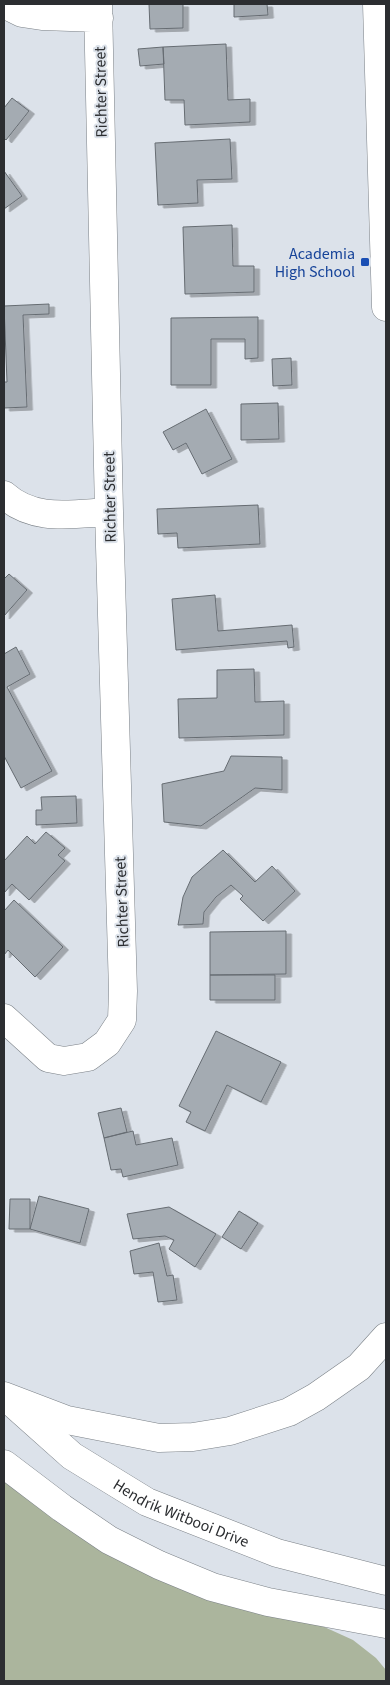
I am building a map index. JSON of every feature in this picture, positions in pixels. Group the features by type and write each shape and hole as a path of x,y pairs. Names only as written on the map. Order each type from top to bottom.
{"main road":[{"path":"4,4 22,13 42,16 98,11"},
{"path":"377,4 386,307"},
{"name":"Richter Street","path":"4,1018 48,1058 64,1062 88,1057 107,1043 122,1020 124,991 109,512 98,11"},
{"path":"4,495 28,510 54,515 109,512"},
{"path":"4,1396 67,1420 159,1438 193,1437 230,1431 289,1412 316,1397 359,1367 386,1337"},
{"name":"Hendrik Witbooi Drive","path":"4,1396 72,1456 147,1502 277,1553 386,1581"},
{"path":"4,1464 62,1508 109,1540 159,1565 212,1588 268,1602 386,1624"}],"green space":[{"path":"4,1464 62,1508 353,1640 376,1658 386,1670 386,1681 4,1681"}],"building":[{"path":"149,4 183,4 183,28 150,29"},
{"path":"234,4 267,4 268,15 234,17"},
{"path":"226,44 228,100 250,99 250,122 185,125 184,100 165,100 163,47"},
{"path":"163,47 164,64 140,66 138,49"},
{"path":"12,98 29,111 6,140 4,138 4,108"},
{"path":"230,139 232,179 197,180 198,203 158,205 155,143"},
{"path":"4,171 22,196 4,209"},
{"path":"232,225 233,266 254,266 254,292 185,294 183,227"},
{"path":"49,304 49,314 23,315 27,407 4,408 4,382 7,382 4,306"},
{"path":"258,317 258,358 245,359 245,339 211,339 211,385 171,385 171,318"},
{"path":"291,358 292,385 273,386 272,359"},
{"path":"278,403 279,439 241,440 241,404"},
{"path":"206,409 232,459 202,474 186,443 173,450 163,432"},
{"path":"258,505 260,544 178,548 177,533 158,534 157,509"},
{"path":"9,574 27,590 4,616 4,579"},
{"path":"215,595 218,631 292,625 294,647 288,648 287,641 176,650 172,599"},
{"path":"16,647 30,674 7,687 52,771 21,788 4,756 4,654"},
{"path":"254,669 255,702 284,701 284,735 179,738 178,699 217,698 217,670"},
{"path":"231,756 282,757 282,790 255,788 201,826 164,822 162,784 224,771"},
{"path":"76,796 77,823 36,825 36,810 42,810 41,797"},
{"path":"46,832 65,848 58,855 65,861 29,900 12,884 4,893 4,861 27,836 35,844"},
{"path":"223,850 255,882 272,866 295,891 263,921 240,899 243,896 231,885 216,897 204,912 203,924 178,925 183,897 192,877"},
{"path":"14,900 63,947 35,977 8,950 4,955 4,911"},
{"path":"286,931 286,974 210,975 210,932"},
{"path":"210,975 275,975 275,1000 210,1000"},
{"path":"216,1031 281,1062 261,1102 227,1085 205,1131 186,1122 191,1112 179,1106"},
{"path":"121,1108 127,1132 104,1138 98,1113"},
{"path":"133,1131 136,1145 172,1138 178,1165 123,1177 121,1169 111,1170 104,1138"},
{"path":"39,1196 89,1209 80,1243 30,1229"},
{"path":"10,1199 30,1199 30,1229 9,1229"},
{"path":"169,1207 216,1234 195,1267 169,1249 174,1240 165,1236 133,1239 127,1214"},
{"path":"239,1211 258,1223 241,1249 222,1237"},
{"path":"159,1243 167,1276 173,1275 177,1300 158,1302 153,1272 134,1274 130,1251"}],"place":[{"name":"Academia High School","path":"365,262"}]}
